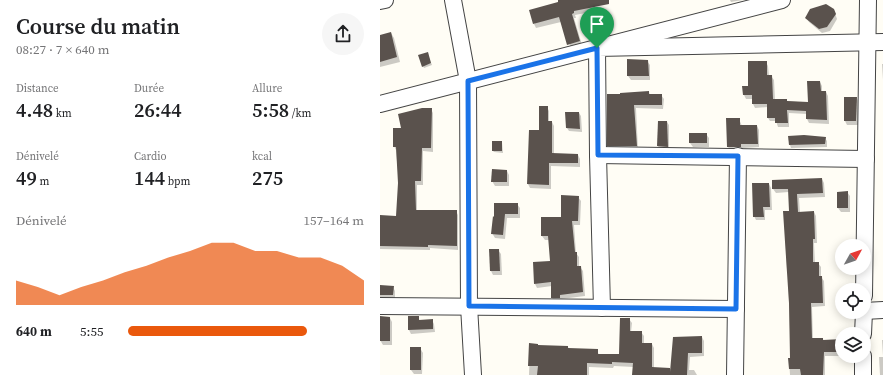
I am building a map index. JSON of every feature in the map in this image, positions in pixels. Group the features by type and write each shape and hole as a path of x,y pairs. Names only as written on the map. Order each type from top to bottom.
{"street":[{"path":"380,1 386,0"},
{"path":"453,0 468,81 469,306 473,375"},
{"path":"380,104 782,0"},
{"path":"864,283 866,159 876,42 868,0"},
{"path":"597,48 876,42"},
{"path":"597,48 602,308"},
{"path":"598,155 866,159"},
{"path":"735,375 738,156"},
{"path":"380,306 736,309"},
{"path":"871,311 883,310"},
{"path":"863,363 863,375"}],"building":[{"path":"558,0 609,0 609,4 574,11 572,14 580,41 567,45 559,17 533,24 529,10 558,2"},
{"path":"826,4 834,9 836,14 827,27 819,29 805,18 810,9"},
{"path":"391,32 397,57 380,62 380,35"},
{"path":"428,52 431,63 422,67 418,55"},
{"path":"627,59 648,60 649,76 627,76"},
{"path":"748,61 767,61 767,75 772,75 773,99 808,102 807,81 820,81 821,91 826,91 827,120 806,119 806,111 787,110 788,123 775,123 775,118 767,118 767,104 752,104 752,95 743,95 742,86 748,86"},
{"path":"649,91 649,94 662,94 662,105 634,105 637,146 607,146 607,94"},
{"path":"844,97 857,97 856,121 844,121"},
{"path":"539,106 548,106 548,121 552,121 552,153 578,154 578,163 549,163 549,185 527,184 529,130 539,130"},
{"path":"422,108 432,108 431,148 422,148 421,181 415,181 416,210 457,210 457,246 380,246 380,215 396,216 398,183 396,147 393,147 393,128 401,128 398,114"},
{"path":"565,112 579,112 580,129 566,128"},
{"path":"726,118 740,118 740,125 757,125 758,144 741,144 741,147 727,147"},
{"path":"658,121 667,121 668,147 657,146"},
{"path":"689,133 707,133 707,143 689,143"},
{"path":"804,135 826,137 825,144 789,145 788,136"},
{"path":"492,141 502,141 502,151 492,151"},
{"path":"492,169 507,170 507,182 491,182"},
{"path":"822,178 823,193 797,194 798,212 814,211 815,239 813,239 813,262 819,262 819,276 822,276 823,303 811,303 812,338 823,338 823,340 835,339 835,352 824,352 823,375 801,375 800,369 789,369 789,303 783,211 789,211 788,189 772,189 772,180"},
{"path":"752,183 769,183 770,207 763,207 764,217 753,217"},
{"path":"848,191 848,208 837,208 837,192"},
{"path":"561,195 579,196 578,221 572,221 575,252 577,252 577,266 581,266 583,292 560,295 560,298 551,298 551,282 534,284 533,262 550,261 548,236 541,236 541,217 561,217"},
{"path":"494,203 518,203 518,214 505,214 503,235 491,234 493,216 494,217"},
{"path":"489,249 499,249 500,271 490,271"},
{"path":"380,285 394,286 393,295 380,295"},
{"path":"380,316 390,317 390,341 380,341"},
{"path":"408,316 419,316 419,320 433,319 433,329 408,330"},
{"path":"620,318 630,318 630,331 642,331 642,343 652,343 652,367 670,368 670,372 673,337 702,336 702,353 688,353 687,375 632,375 633,363 587,363 587,375 537,375 538,366 528,366 529,343 538,345 568,346 568,348 598,349 598,354 619,354"},
{"path":"410,347 421,347 421,370 410,370"}],"route":[{"path":"597,48 598,155 738,156 736,309 469,306 468,81 597,48"}]}
